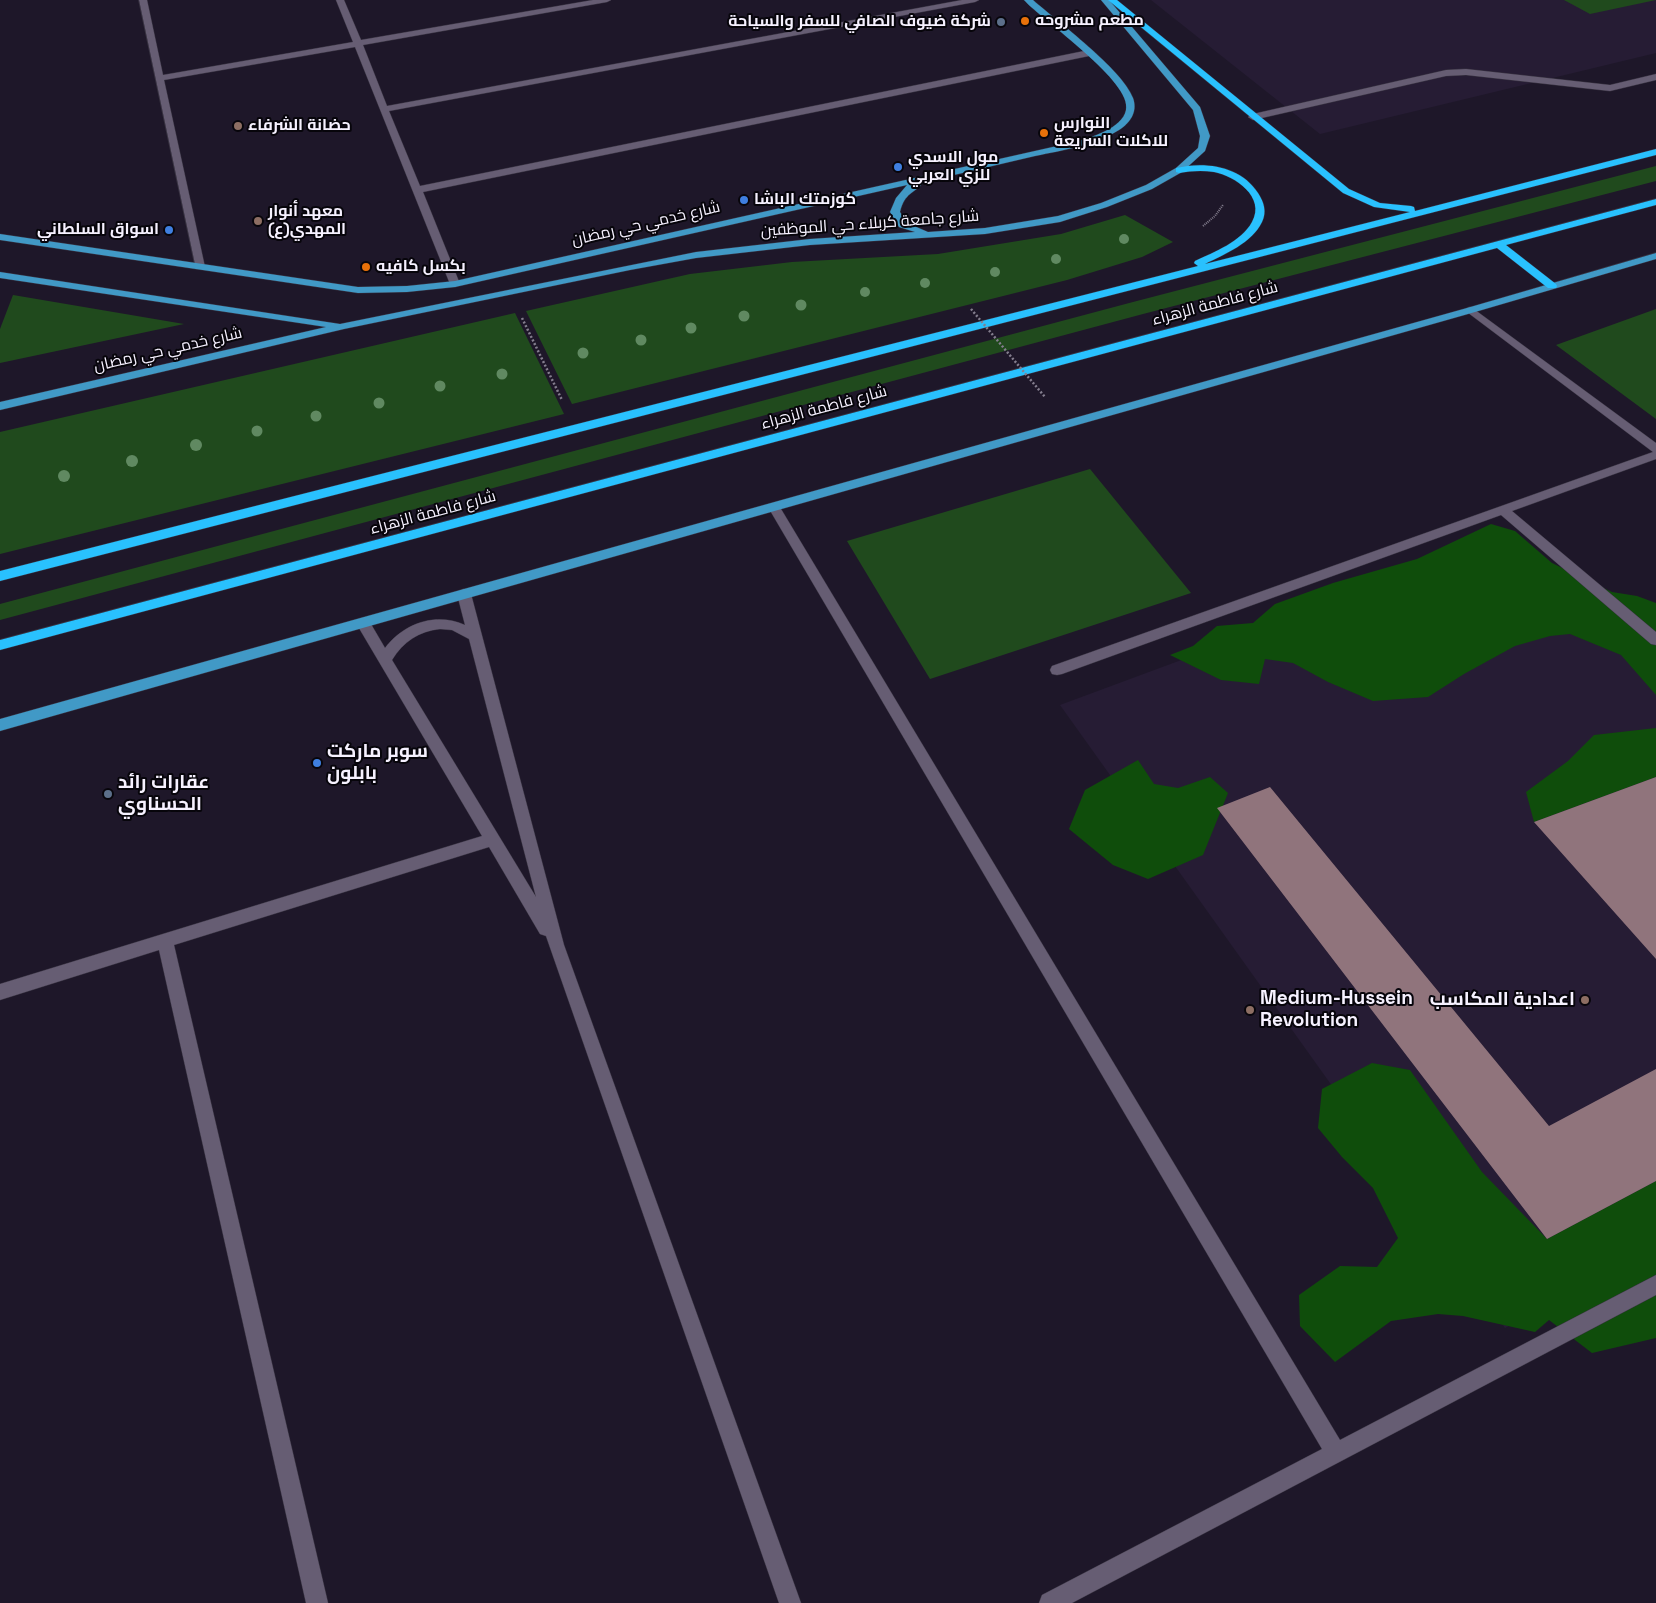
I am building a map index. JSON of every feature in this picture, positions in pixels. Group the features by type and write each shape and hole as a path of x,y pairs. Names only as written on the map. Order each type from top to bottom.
{"highway":[{"path":"1112,0 1346,192 1360,200 1395,209 1421,209 1449,205"},
{"name":"شارع فاطمة الزهراء","path":"0,576 1656,152"},
{"path":"1178,274 1229,247 1251,231 1258,221 1260,206 1256,195 1234,175 1209,168 1179,170"},
{"name":"شارع فاطمة الزهراء","path":"0,645 1656,202"},
{"path":"1498,244 1552,286"}],"main road":[{"path":"1028,0 1089,53"},
{"name":"شارع جامعة كربلاء حي الموظفين","path":"344,326 706,254 810,242 964,234 1024,226 1085,212 1149,187 1179,170 1202,149 1205,136 1200,116 1181,89 1105,0"},
{"name":"شارع خدمي حي رمضان","path":"0,237 358,290 398,290 455,284 1078,144 1110,131 1125,119 1130,111 1129,98 1123,87 1089,53"},
{"path":"927,178 916,183 901,196 895,212 898,219 903,225 921,232 964,234"},
{"path":"0,725 1471,310 1656,256"},
{"path":"0,275 344,326"},
{"name":"شارع خدمي حي رمضان","path":"0,406 344,326"}],"street":[{"path":"143,0 200,266"},
{"path":"340,0 455,284"},
{"path":"160,78 607,0"},
{"path":"384,110 975,0"},
{"path":"416,190 1089,53"},
{"path":"1253,116 1446,73 1466,72 1610,88 1656,77"},
{"path":"1471,310 1656,448"},
{"path":"1057,670 1656,455"},
{"path":"774,507 1336,1453"},
{"path":"1503,510 1656,640"},
{"path":"464,594 556,946 790,1603"},
{"path":"363,623 556,946"},
{"path":"386,659 391,649 403,637 419,628 434,624 450,625 475,636"},
{"path":"0,992 492,839"},
{"path":"165,940 317,1603"},
{"path":"1050,1603 1656,1285"}],"path":[{"path":"510,292 574,428"},
{"path":"970,309 1045,398"}],"shaded area":[{"path":"1151,0 1656,0 1656,53 1320,134"},
{"path":"1505,540 1656,669 1656,1242 1505,1328 1060,705"}],"green space":[{"path":"1564,0 1656,0 1590,14"},
{"path":"1656,166 1656,181 1143,314 0,620 0,604 1133,302"},
{"path":"1125,215 1173,242 1142,257 1067,280 572,404 526,311 690,274 792,262 938,254 1061,234"},
{"path":"13,295 184,324 0,363 0,329"},
{"path":"1656,309 1656,419 1556,345"},
{"path":"515,313 564,414 0,554 0,432"},
{"path":"1090,469 1191,593 930,679 847,541"},
{"path":"1491,524 1515,531 1552,563 1612,592 1637,596 1656,603 1656,695 1621,655 1570,634 1550,636 1515,646 1464,674 1428,697 1373,701 1328,682 1293,663 1265,659 1259,684 1221,680 1170,655 1193,646 1217,626 1253,623 1275,604 1333,583 1417,559"},
{"path":"1656,728 1656,777 1534,822 1526,792 1568,761 1594,735"},
{"path":"1138,760 1154,784 1178,788 1210,777 1228,793 1203,855 1148,879 1113,865 1069,829 1085,790"},
{"path":"1372,1063 1410,1070 1482,1172 1547,1239 1656,1181 1656,1338 1592,1353 1549,1320 1535,1332 1463,1316 1438,1314 1391,1321 1335,1362 1300,1326 1299,1295 1340,1266 1377,1267 1398,1238 1373,1188 1342,1157 1318,1128 1322,1089"}],"building":[{"path":"1656,777 1656,959 1534,822"},
{"path":"1270,787 1549,1126 1656,1069 1656,1181 1547,1239 1217,808"}],"place":[{"name":"مطعم مشروحه","path":"1025,21"},
{"name":"شركة ضيوف الصافي للسفر والسياحة","path":"1001,22"},
{"name":"حضانة الشرفاء","path":"238,126"},
{"name":"النوارس للاكلات السريعة","path":"1044,133"},
{"name":"مول الاسدي للزي العربي","path":"898,167"},
{"name":"كوزمتك الباشا","path":"744,200"},
{"name":"معهد أنوار المهدي(ع)","path":"258,221"},
{"name":"اسواق السلطاني","path":"169,230"},
{"name":"بكسل كافيه","path":"366,267"},
{"name":"سوبر ماركت بابلون","path":"317,763"},
{"name":"عقارات رائد الحسناوي","path":"108,794"},
{"name":"اعدادية المكاسب","path":"1585,1000"},
{"name":"Medium-Hussein Revolution","path":"1250,1010"}]}
